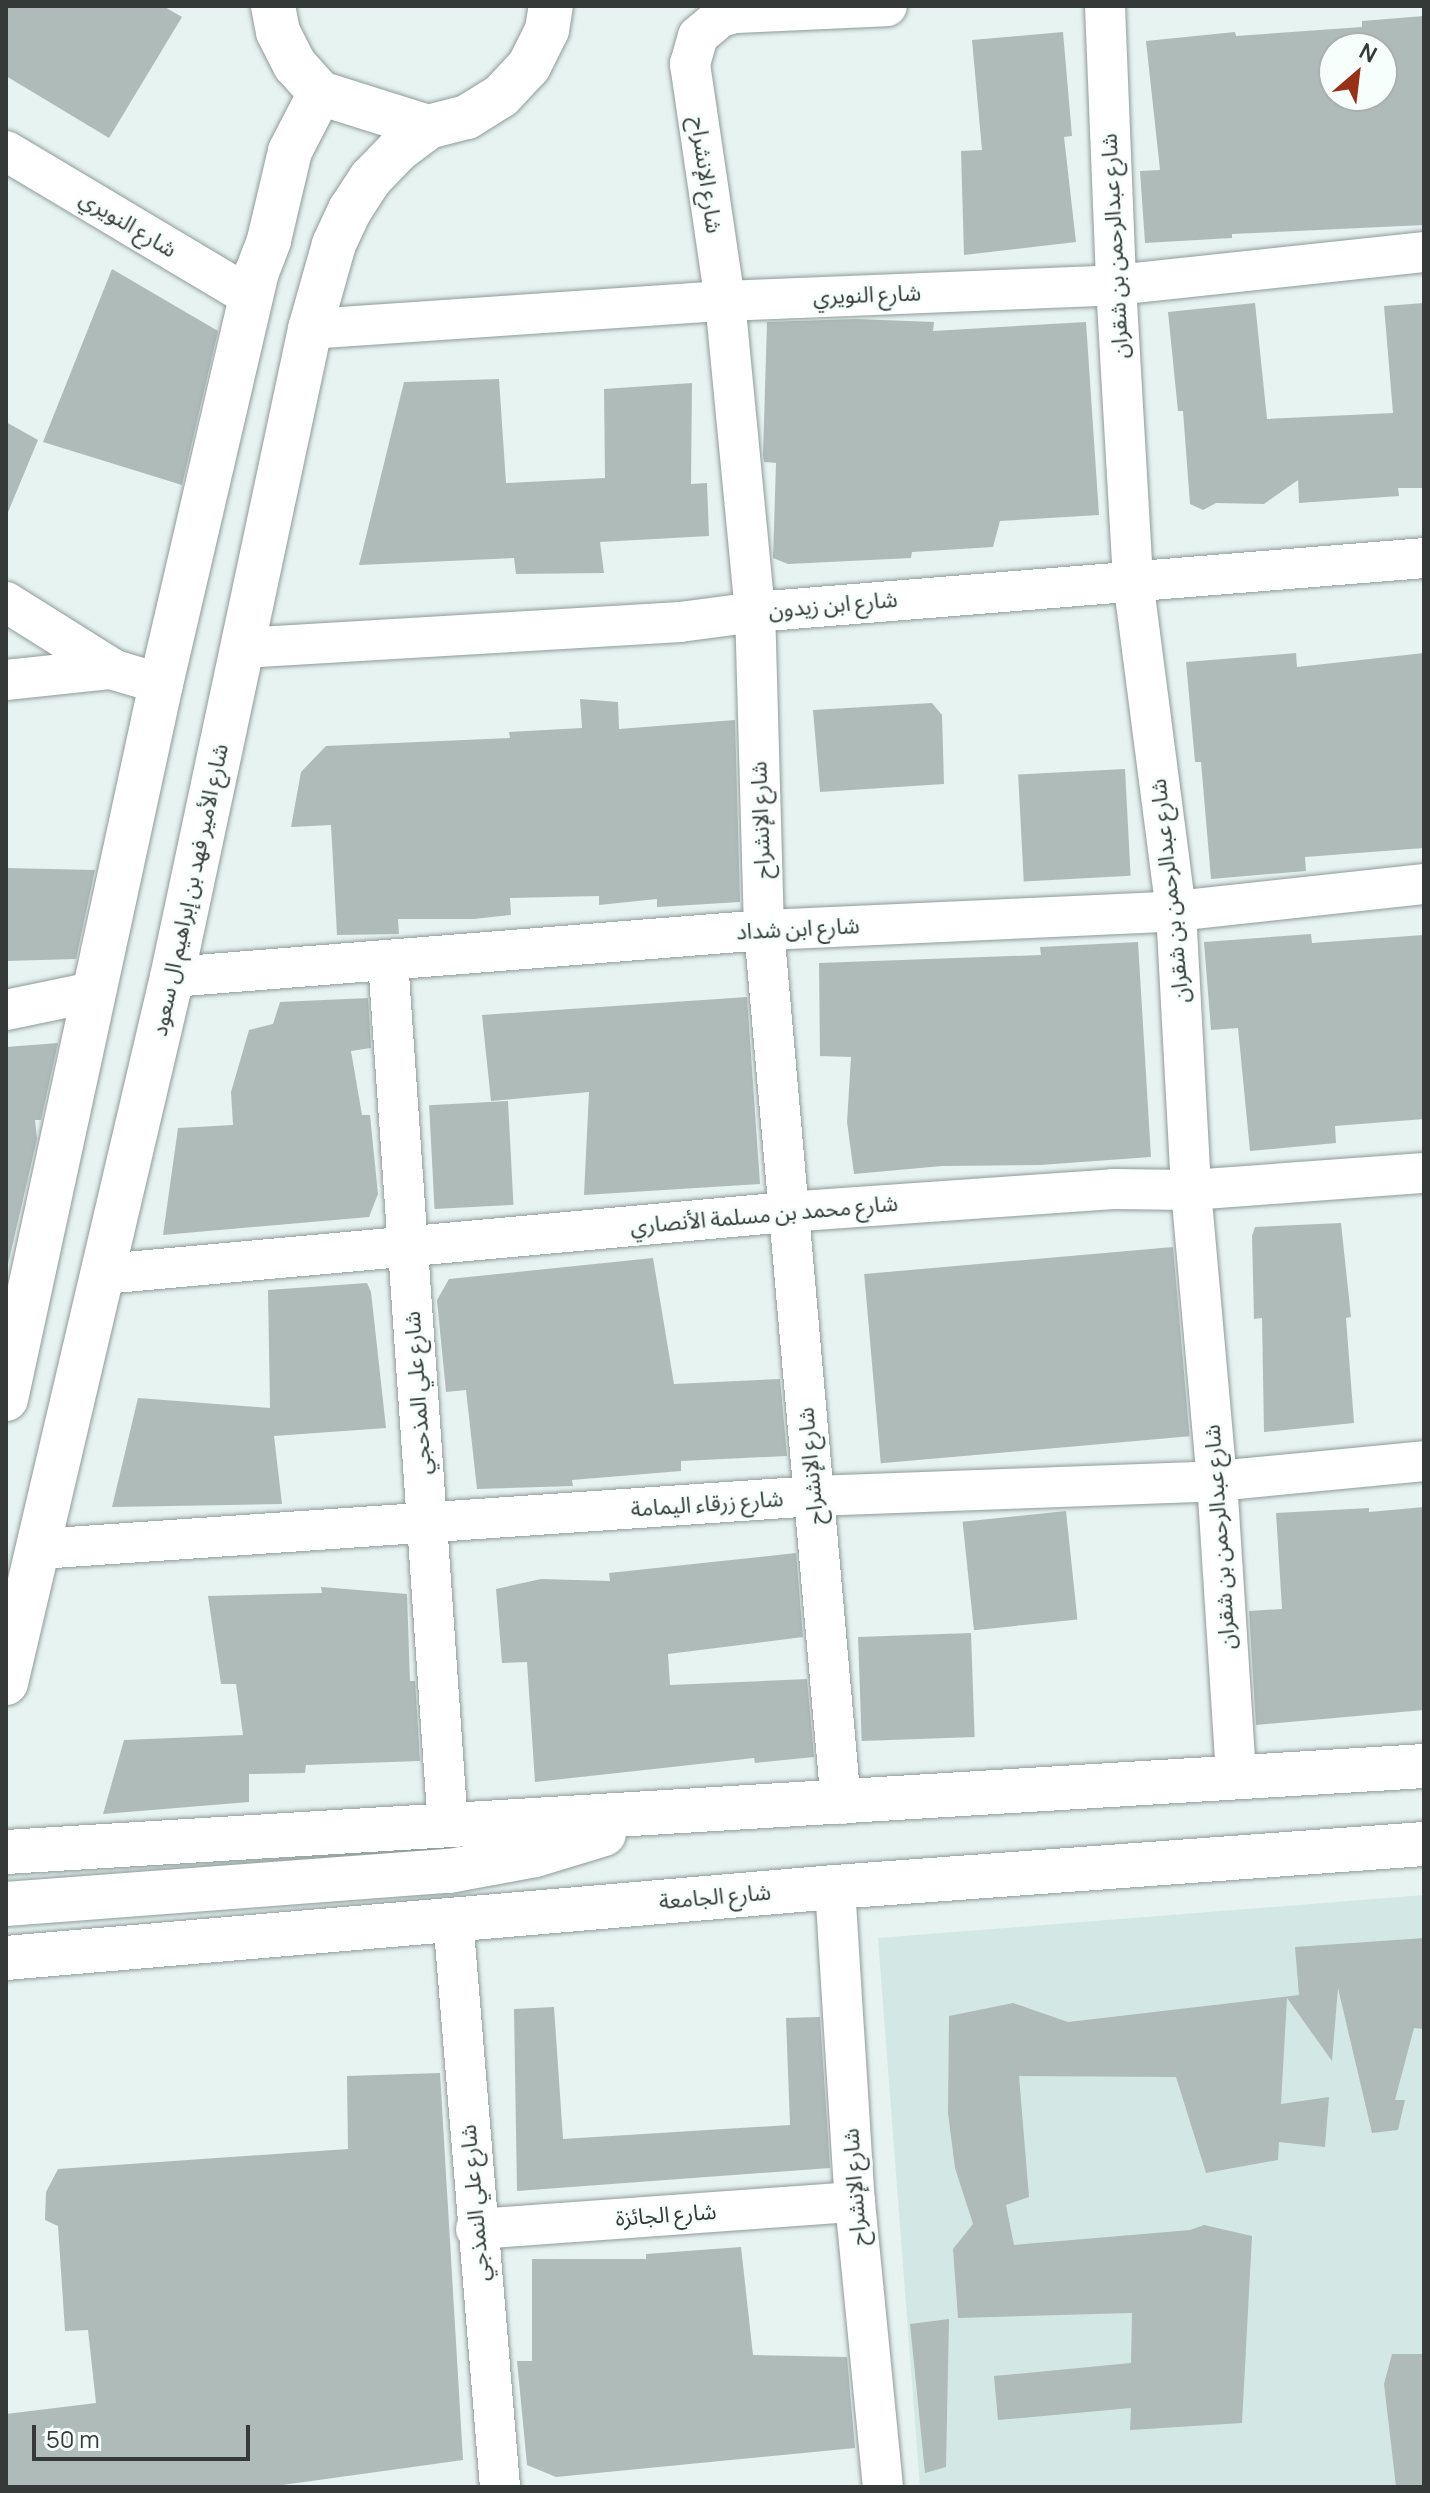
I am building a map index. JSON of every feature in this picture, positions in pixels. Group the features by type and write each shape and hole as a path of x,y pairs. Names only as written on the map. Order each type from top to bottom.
{"main road":[{"path":"273,6 278,32 295,65 320,93 428,127"},
{"name":"شارع الأمير فهد بن إبراهيم ال سعود","path":"6,1683 172,977 310,329 334,244 350,210 371,178 398,150 428,127 467,117 501,96 529,66 547,30 551,6"},
{"path":"6,1399 19,1274 93,992 251,297 285,183 290,151 320,93"},
{"path":"6,1852 841,1804 1424,1766"},
{"path":"6,1904 450,1871 549,1851 659,1814"},
{"name":"شارع الجامعة","path":"6,1958 835,1887 1424,1844"}],"street":[{"name":"شارع الإنشراح","path":"841,1804 786,1212 764,930 755,612 725,301 690,64 698,36 708,24 735,13 887,6"},
{"name":"شارع عبدالرحمن بن شقران","path":"1105,6 1116,285 1133,580 1176,911 1191,1190 1217,1481 1236,1777"},
{"name":"شارع النويري","path":"6,151 251,297"},
{"name":"شارع النويري","path":"310,329 725,301 1116,285 1424,252"},
{"name":"شارع ابن زيدون","path":"242,648 680,622 755,612 1424,558"},
{"path":"6,602 113,669 161,684"},
{"path":"6,680 113,669"},
{"name":"شارع ابن شداد","path":"172,977 764,930 1176,911 1424,884"},
{"name":"شارع علي المذحجي","path":"388,960 448,1826"},
{"path":"6,1010 93,992"},
{"name":"شارع محمد بن مسلمة الأنصاري","path":"104,1274 786,1212 1113,1189 1191,1190 1424,1173"},
{"name":"شارع زرقاء اليمامة","path":"39,1549 814,1496 1217,1481 1424,1461"},
{"name":"شارع الإنشراح","path":"835,1887 855,2202 883,2487"},
{"name":"شارع علي النمذجي","path":"453,1918 476,2229 500,2487"},
{"name":"شارع الجائزة","path":"476,2229 855,2202"}],"shaded area":[{"path":"1424,1895 1424,2487 920,2487 878,1938"}],"building":[{"path":"6,6 163,6 182,17 109,138 6,76"},
{"path":"1424,16 1424,225 1232,234 1232,238 1145,243 1140,171 1160,170 1146,41 1235,32 1236,36 1362,27 1362,21"},
{"path":"1063,32 1072,136 1064,137 1076,242 964,255 961,151 982,150 972,40"},
{"path":"112,269 218,331 182,485 43,442"},
{"path":"1255,303 1267,419 1393,413 1384,306 1424,303 1424,488 1398,488 1399,496 1299,503 1298,480 1264,504 1216,503 1203,510 1190,504 1183,411 1178,411 1168,312"},
{"path":"856,319 934,322 933,331 1086,322 1099,515 1000,521 993,547 912,552 911,558 788,564 773,558 776,463 764,462 763,455 767,322"},
{"path":"499,379 506,483 605,478 604,389 692,383 691,484 707,483 709,536 600,542 604,573 516,574 514,558 359,565 404,382"},
{"path":"6,422 38,440 6,517"},
{"path":"1296,653 1297,667 1424,653 1424,848 1305,857 1306,871 1211,879 1201,762 1195,762 1186,662"},
{"path":"580,699 618,702 619,729 735,720 740,902 657,907 657,899 599,905 599,896 510,898 511,915 474,919 398,919 399,934 337,935 331,825 291,827 301,772 326,746 510,738 509,732 582,728"},
{"path":"932,703 942,715 944,784 820,792 813,710"},
{"path":"1125,769 1131,876 1024,881 1018,775"},
{"path":"6,868 95,870 76,959 6,961"},
{"path":"1311,934 1312,943 1424,935 1424,1119 1335,1126 1336,1143 1250,1151 1238,1028 1211,1030 1204,942"},
{"path":"1138,942 1151,1157 1040,1165 942,1166 854,1174 847,1122 851,1057 820,1056 819,963 1041,955 1040,947"},
{"path":"747,997 760,1184 584,1195 589,1092 491,1101 482,1015"},
{"path":"368,998 371,1048 351,1051 362,1115 370,1115 378,1194 369,1217 163,1235 178,1128 233,1125 231,1092 249,1030 273,1024 280,1002"},
{"path":"58,1043 41,1120 35,1120 37,1139 6,1273 6,1047"},
{"path":"508,1101 513,1205 435,1209 429,1105"},
{"path":"1341,1223 1351,1317 1346,1318 1354,1423 1264,1432 1262,1318 1254,1319 1252,1236 1255,1227"},
{"path":"1173,1247 1190,1436 881,1463 864,1274"},
{"path":"653,1258 674,1384 780,1379 787,1456 681,1461 681,1471 572,1480 573,1486 477,1489 466,1390 446,1392 437,1300 449,1279"},
{"path":"367,1283 371,1292 386,1428 274,1436 282,1504 112,1507 138,1398 270,1408 268,1290"},
{"path":"1424,1507 1424,1710 1256,1725 1249,1611 1282,1609 1276,1513 1369,1508 1369,1512"},
{"path":"1066,1511 1077,1619 974,1630 963,1522"},
{"path":"796,1553 803,1637 668,1654 670,1685 807,1679 814,1757 755,1763 754,1758 535,1782 527,1662 502,1663 496,1589 541,1579 610,1581 609,1573"},
{"path":"321,1587 407,1594 410,1681 415,1681 420,1761 306,1765 305,1773 249,1774 249,1802 103,1814 124,1740 243,1735 236,1684 221,1684 208,1596 322,1593"},
{"path":"971,1633 975,1737 862,1741 858,1637"},
{"path":"1424,1938 1424,2029 1414,2028 1395,2100 1405,2100 1398,2130 1372,2133 1338,1988 1332,2061 1287,1998 1281,2104 1329,2097 1325,2147 1279,2142 1278,2160 1206,2173 1176,2077 1019,2076 1029,2197 1006,2205 1014,2245 1190,2230 1204,2225 1252,2236 1242,2423 1130,2430 1131,2408 998,2420 994,2376 1131,2363 1132,2313 958,2318 953,2249 973,2224 955,2168 948,2113 949,2016 1013,2003 1068,2022 1299,1995 1295,1947"},
{"path":"554,2007 563,2139 790,2125 786,2018 820,2017 830,2168 517,2191 514,2009"},
{"path":"440,2073 463,2460 268,2487 6,2487 6,2414 96,2403 88,2330 65,2331 58,2226 45,2220 46,2192 58,2169 348,2149 347,2076"},
{"path":"741,2247 753,2355 847,2357 855,2448 556,2477 527,2465 517,2361 532,2361 532,2259 646,2259 646,2254"},
{"path":"949,2319 946,2467 925,2473 910,2324"},
{"path":"1392,2354 1424,2354 1424,2487 1396,2487 1384,2384"}]}
